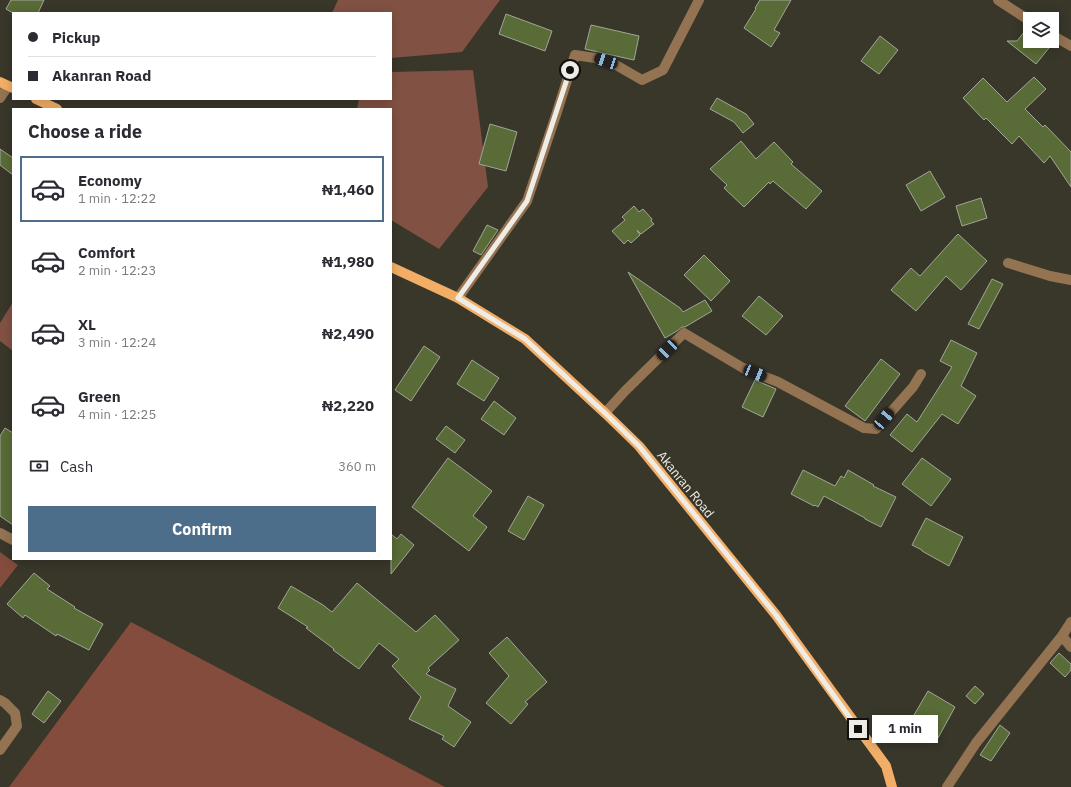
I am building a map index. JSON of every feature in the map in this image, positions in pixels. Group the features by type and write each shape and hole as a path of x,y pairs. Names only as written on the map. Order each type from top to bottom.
{"main road":[{"path":"38,100 55,108"},
{"name":"Akanran Road","path":"392,267 458,298 525,339 639,446 776,615 886,766 892,787"}],"street":[{"path":"458,298 527,201 575,55 595,58 616,65 642,80 663,70 700,0"},
{"path":"998,0 1023,16"},
{"path":"1059,39 1071,46"},
{"path":"0,98 7,86"},
{"path":"1008,263 1050,276 1071,280"},
{"path":"605,413 625,390 684,333 744,368 778,382 864,428 876,429 913,387 920,374"},
{"path":"0,533 12,539"},
{"path":"947,787 976,743 1062,636 1071,622"},
{"path":"1062,636 1071,646"},
{"path":"0,700 15,713 17,726 0,750"}],"shaded area":[{"path":"338,0 500,0 462,52 392,58 392,12 332,12"},
{"path":"473,70 488,187 439,249 392,221 392,108 357,108 359,100 392,100 392,72"},
{"path":"12,304 12,350 0,341 0,323"},
{"path":"0,552 18,565 0,588"},
{"path":"131,622 445,787 9,787"}],"building":[{"path":"11,0 44,0 38,12 12,12 6,9"},
{"path":"760,0 791,0 774,30 780,33 771,47 744,28"},
{"path":"506,14 552,31 545,51 499,34"},
{"path":"591,25 639,36 634,60 585,49"},
{"path":"1023,33 1023,48 1049,48 1036,64 1007,41 1017,41"},
{"path":"880,36 898,50 879,74 861,61"},
{"path":"1034,77 1046,89 1025,109 1043,127 1045,125 1071,152 1071,187 1050,156 1044,163 1019,136 1012,144 986,118 984,120 963,98 983,78 1007,102"},
{"path":"717,98 746,114 754,124 743,133 734,122 710,109"},
{"path":"490,124 517,132 506,171 479,164"},
{"path":"741,141 756,159 774,142 793,162 791,164 822,191 806,209 773,181 770,184 769,182 744,207 724,188 727,185 710,169"},
{"path":"0,149 12,157 12,174 0,165"},
{"path":"930,171 945,197 921,211 906,185"},
{"path":"981,198 987,218 962,226 956,206"},
{"path":"634,206 639,212 643,209 652,219 651,221 654,224 641,234 637,230 640,235 631,243 628,240 624,244 612,231 625,220 622,217"},
{"path":"487,225 498,230 481,255 473,251"},
{"path":"958,234 987,261 961,290 946,276 916,311 891,290 911,268 920,276"},
{"path":"704,255 730,281 711,301 684,275"},
{"path":"628,272 680,308 683,312 705,300 712,311 665,338"},
{"path":"992,279 1003,284 979,329 968,324"},
{"path":"759,296 783,316 766,335 742,316"},
{"path":"951,340 977,353 961,386 976,396 958,424 942,414 912,452 890,435 907,414 917,422 952,367 940,361"},
{"path":"424,346 440,357 411,401 395,390"},
{"path":"881,359 900,374 865,421 845,406"},
{"path":"472,360 499,378 484,401 457,384"},
{"path":"755,380 776,389 763,417 742,407"},
{"path":"494,401 516,418 504,435 481,419"},
{"path":"446,426 465,440 455,453 436,439"},
{"path":"5,428 12,432 12,524 0,516 0,436"},
{"path":"448,458 492,491 473,516 487,527 469,551 412,507"},
{"path":"922,458 951,479 931,506 902,484"},
{"path":"803,470 835,486 841,476 844,478 848,470 874,485 873,486 896,497 881,527 824,496 818,507 791,494"},
{"path":"528,496 544,505 524,540 508,531"},
{"path":"926,518 963,537 949,566 912,545"},
{"path":"401,534 414,545 391,574 392,535 397,539"},
{"path":"34,573 50,586 47,589 75,607 74,608 103,624 89,650 57,634 56,636 25,615 23,618 7,604"},
{"path":"357,583 416,632 435,615 459,640 428,668 430,670 426,674 456,689 448,706 471,722 454,747 442,739 444,736 409,719 421,697 392,666 399,659 379,643 359,669 306,628 308,627 278,608 291,586 332,612"},
{"path":"507,637 547,682 525,702 528,704 511,724 486,703 509,676 489,653"},
{"path":"1059,653 1071,664 1071,670 1065,677 1050,663"},
{"path":"975,686 984,694 975,704 966,696"},
{"path":"48,691 61,701 44,723 32,714"},
{"path":"928,691 955,707 938,738 910,722"},
{"path":"1000,725 1010,733 991,761 980,755"}],"route":[{"path":"570,70 527,201 458,298 525,339 639,446 776,615 858,729"}]}
